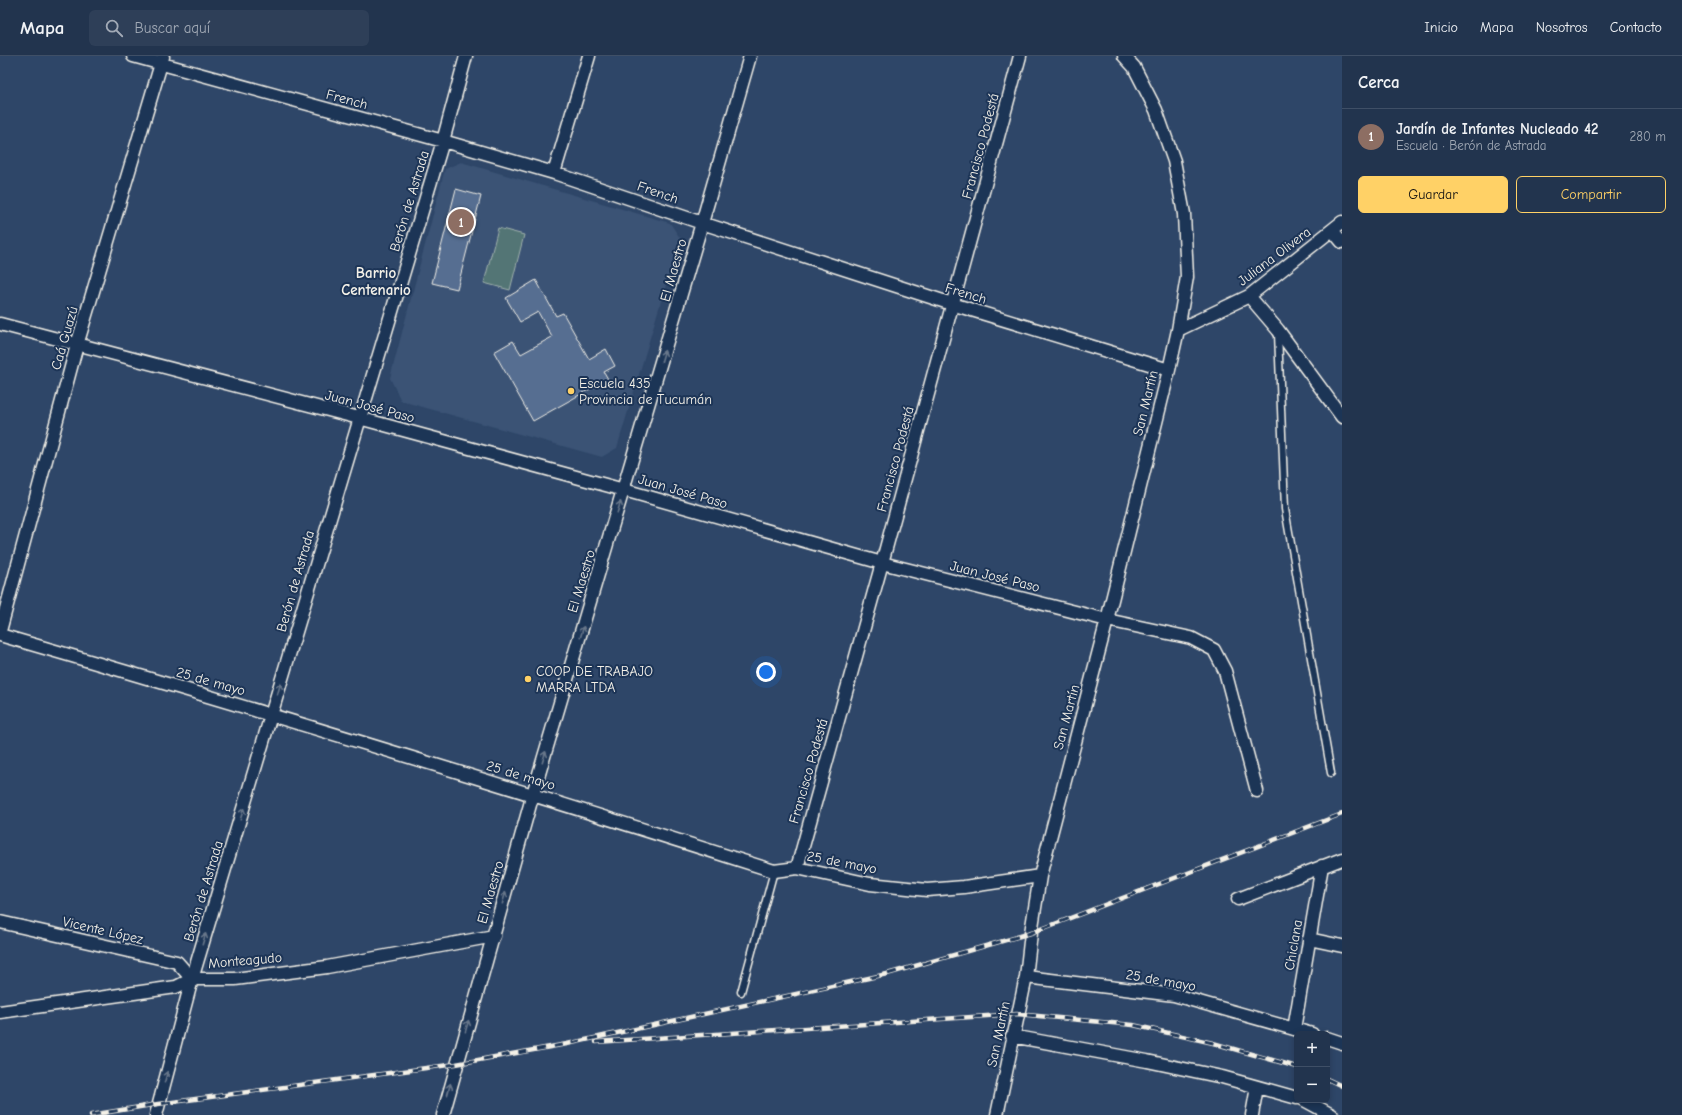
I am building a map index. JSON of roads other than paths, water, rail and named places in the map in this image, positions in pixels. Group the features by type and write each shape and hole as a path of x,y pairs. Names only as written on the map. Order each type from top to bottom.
{"street":[{"name":"French","path":"133,56 162,60 554,173 702,223 952,304 1169,370"},
{"name":"Berón de Astrada","path":"156,1115 192,979 443,141 466,56"},
{"path":"554,173 589,56"},
{"name":"El Maestro","path":"443,1115 533,794 624,490 750,56"},
{"name":"Francisco Podestá","path":"797,868 1020,56"},
{"name":"San Martín","path":"997,1115 1012,1036 1026,977 1040,876 1107,620 1169,370 1178,330 1187,276 1184,214 1174,161 1156,110 1134,67 1124,56"},
{"name":"Caá Guazú","path":"0,631 77,345 162,60"},
{"name":"Juliana Olivera","path":"1178,330 1249,296 1342,222"},
{"path":"1332,230 1342,242"},
{"path":"1249,296 1278,330 1342,417"},
{"name":"Juan José Paso","path":"0,324 359,418 624,490 882,563 1107,620 1190,638 1214,650 1225,671 1257,791"},
{"name":"25 de mayo","path":"0,634 272,714 533,794 774,871 797,868 870,884 927,890 964,887 1040,876"},
{"path":"1238,899 1342,859"},
{"name":"Chiclana","path":"1294,1029 1322,866"},
{"name":"Vicente López","path":"0,922 177,962 192,979"},
{"name":"Monteagudo","path":"0,1012 176,986 192,979 235,978 327,967 494,936"},
{"path":"1309,939 1342,946"},
{"name":"25 de mayo","path":"1026,977 1174,995 1301,1031"},
{"path":"1012,1036 1147,1061 1222,1077 1294,1097"},
{"path":"1330,1039 1342,1043"},
{"path":"1252,1115 1257,1087"},
{"path":"1310,1103 1332,1115"}],"lane":[{"path":"1278,330 1284,509 1331,773"},
{"path":"741,992 774,871"}],"railway":[{"path":"91,1115 158,1104 456,1064 567,1044 887,974 1031,933 1342,814"},
{"path":"596,1042 1017,1014 1133,1025 1213,1043 1294,1066"},
{"path":"1330,1080 1342,1086"}],"place":[{"name":"Jardín de Infantes Nucleado 42","path":"461,222"},
{"name":"Escuela 435 Provincia de Tucumán","path":"571,391"},
{"name":"COOP DE TRABAJO MARRA LTDA","path":"528,679"}],"district":[{"name":"Barrio Centenario","path":"376,282"}]}
